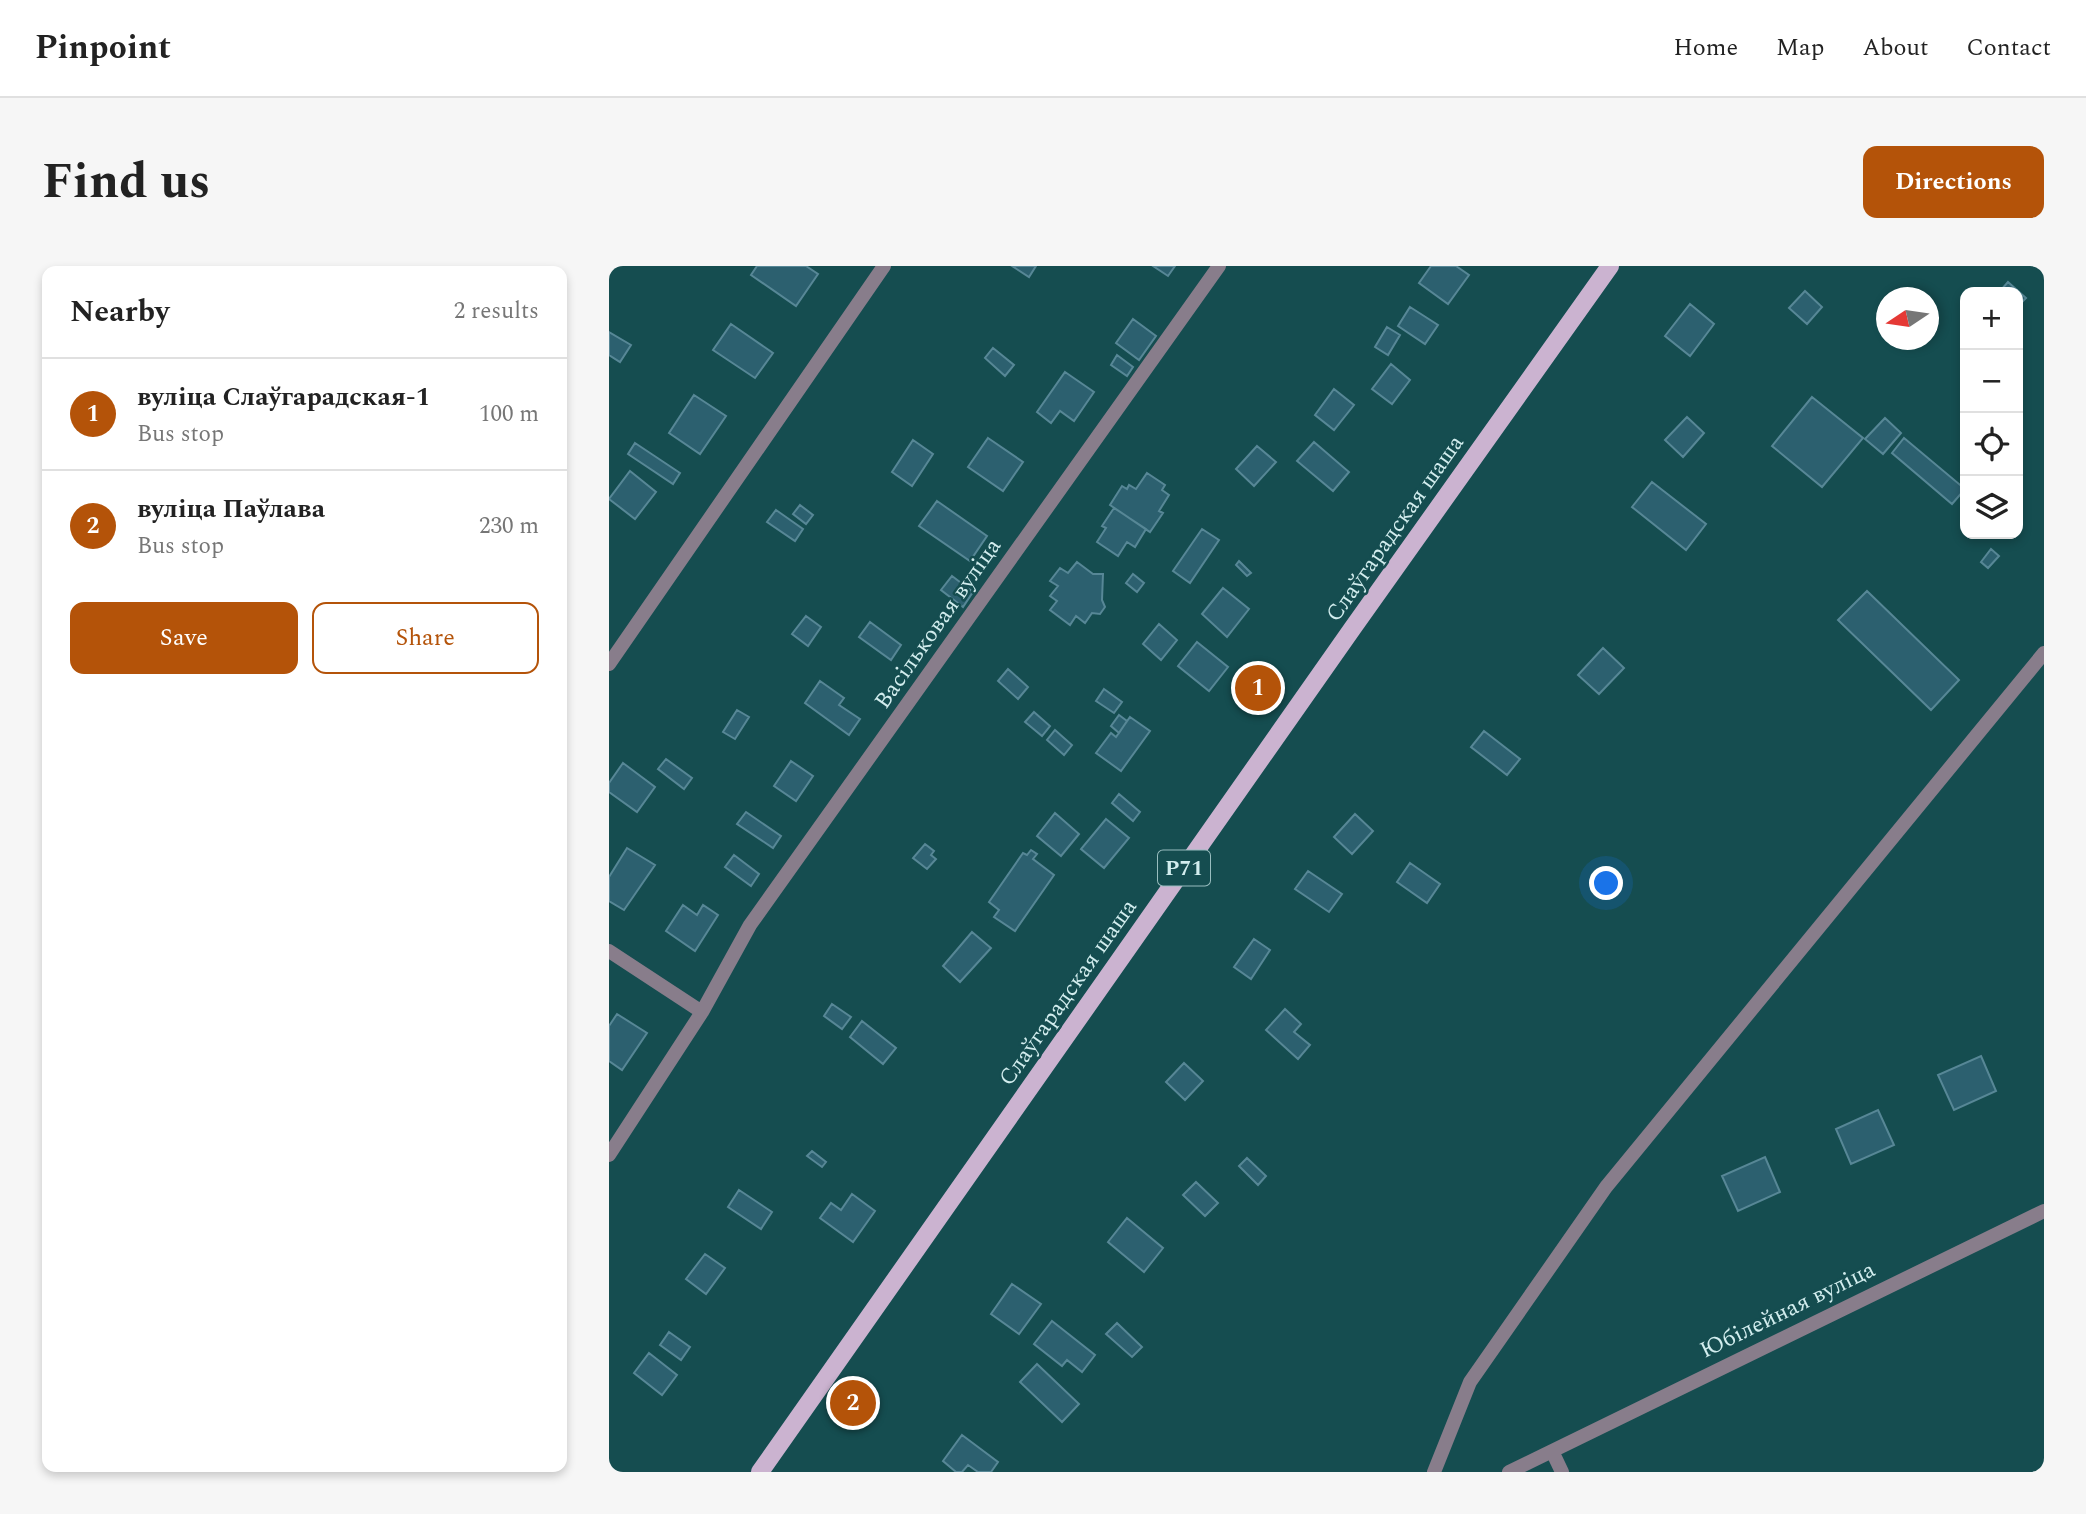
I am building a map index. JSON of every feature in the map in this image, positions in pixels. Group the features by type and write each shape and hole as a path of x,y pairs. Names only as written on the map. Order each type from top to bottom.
{"main road":[{"name":"Слаўгарадская шаша","path":"761,1472 1610,266"}],"street":[{"path":"609,664 884,266"},
{"name":"Васільковая вуліца","path":"609,1155 702,1012 750,925 1219,266"},
{"path":"1434,1472 1470,1382 1606,1187 2044,653"},
{"path":"609,951 702,1012"},
{"name":"Юбілейная вуліца","path":"1509,1472 2044,1211"},
{"path":"1552,1451 1562,1472"}],"building":[{"path":"757,266 806,266 818,274 796,306 751,275"},
{"path":"1012,266 1036,266 1029,277"},
{"path":"1153,266 1175,266 1168,276"},
{"path":"1431,266 1456,266 1469,275 1448,304 1419,283"},
{"path":"1805,291 1822,307 1807,324 1789,308"},
{"path":"1690,304 1714,324 1690,356 1665,336"},
{"path":"1410,307 1438,325 1425,344 1398,326"},
{"path":"1133,319 1156,336 1139,360 1116,343"},
{"path":"731,324 773,353 755,378 713,350"},
{"path":"1387,327 1400,335 1388,355 1375,347"},
{"path":"609,332 631,345 620,362 609,355"},
{"path":"993,348 1014,365 1005,376 985,358"},
{"path":"1117,355 1133,367 1127,376 1111,365"},
{"path":"1391,364 1410,380 1392,404 1372,389"},
{"path":"1065,372 1094,392 1074,421 1060,411 1051,423 1037,412"},
{"path":"1334,389 1354,405 1334,430 1315,415"},
{"path":"694,395 726,416 700,454 669,433"},
{"path":"1812,397 1863,438 1822,487 1772,446"},
{"path":"1687,417 1704,433 1683,457 1665,440"},
{"path":"1885,418 1901,433 1883,454 1865,439"},
{"path":"988,438 1023,462 1003,491 968,467"},
{"path":"1904,438 1960,485 1960,495 1952,504 1892,453"},
{"path":"913,440 933,454 912,486 892,472"},
{"path":"1314,442 1349,472 1333,491 1297,461"},
{"path":"635,443 680,473 673,484 628,454"},
{"path":"1257,446 1276,462 1254,486 1236,469"},
{"path":"630,471 656,492 635,519 609,499"},
{"path":"1147,473 1165,485 1162,490 1169,495 1159,511 1163,513 1150,532 1110,505 1122,486 1127,489 1129,485 1136,489"},
{"path":"1652,482 1706,524 1686,550 1632,507"},
{"path":"937,501 987,536 970,561 919,526"},
{"path":"800,505 813,515 806,524 793,514"},
{"path":"1114,508 1146,529 1135,547 1127,542 1118,556 1097,542 1106,528 1102,526"},
{"path":"776,510 803,529 795,541 767,522"},
{"path":"1202,529 1219,540 1190,583 1173,571"},
{"path":"1991,549 1999,556 1988,568 1981,562"},
{"path":"1239,561 1251,573 1247,576 1236,565"},
{"path":"1077,562 1093,574 1103,574 1102,600 1105,607 1100,614 1092,613 1085,623 1076,616 1070,625 1050,610 1057,601 1050,596 1058,586 1050,581 1060,568 1068,573"},
{"path":"1133,574 1144,583 1137,592 1126,583"},
{"path":"952,576 973,592 963,607 941,590"},
{"path":"1223,588 1249,609 1227,637 1202,614"},
{"path":"1867,591 1959,680 1931,710 1838,620"},
{"path":"806,616 821,627 808,646 792,634"},
{"path":"870,622 901,645 891,660 859,637"},
{"path":"1159,624 1177,640 1161,660 1143,644"},
{"path":"1197,642 1228,667 1209,691 1178,666"},
{"path":"1603,648 1624,668 1599,694 1578,675"},
{"path":"1008,669 1028,687 1018,699 998,681"},
{"path":"820,681 844,698 839,705 860,719 849,735 805,703"},
{"path":"1104,689 1122,702 1114,713 1096,701"},
{"path":"737,710 749,717 735,739 723,732"},
{"path":"1034,712 1050,726 1042,736 1025,722"},
{"path":"1119,715 1127,721 1119,733 1111,726"},
{"path":"1130,717 1150,731 1121,771 1096,753 1111,733 1116,737"},
{"path":"1055,730 1072,745 1064,755 1047,740"},
{"path":"1484,731 1520,759 1507,775 1471,747"},
{"path":"666,759 692,778 684,789 658,769"},
{"path":"791,761 813,776 796,801 774,786"},
{"path":"623,763 655,787 637,812 609,792 609,783"},
{"path":"1119,794 1140,812 1133,821 1112,803"},
{"path":"746,812 781,836 773,848 737,824"},
{"path":"1055,813 1079,834 1061,856 1037,836"},
{"path":"1355,814 1373,831 1352,854 1334,837"},
{"path":"1106,819 1129,838 1104,868 1081,849"},
{"path":"925,844 934,851 931,855 936,859 927,869 913,858"},
{"path":"627,848 655,865 624,910 609,901 609,877"},
{"path":"1031,850 1037,854 1033,859 1054,875 1015,931 994,917 999,910 989,902 1023,853 1027,855"},
{"path":"734,855 759,874 751,886 725,867"},
{"path":"1410,863 1440,884 1427,903 1397,882"},
{"path":"1308,871 1342,894 1329,912 1295,889"},
{"path":"683,905 697,915 703,905 718,915 695,951 666,931"},
{"path":"972,932 991,948 960,982 943,966"},
{"path":"1254,939 1270,950 1251,979 1234,967"},
{"path":"832,1004 851,1017 842,1029 824,1016"},
{"path":"1285,1009 1301,1024 1294,1032 1310,1045 1298,1059 1266,1030"},
{"path":"617,1014 647,1033 622,1070 609,1061 609,1026"},
{"path":"862,1021 896,1048 883,1064 850,1037"},
{"path":"1981,1056 1996,1091 1954,1110 1938,1075"},
{"path":"1184,1063 1203,1081 1185,1100 1166,1082"},
{"path":"1878,1110 1894,1145 1851,1164 1836,1129"},
{"path":"812,1151 826,1162 822,1167 807,1156"},
{"path":"1765,1157 1780,1192 1738,1211 1722,1176"},
{"path":"1247,1158 1266,1176 1258,1185 1239,1166"},
{"path":"1196,1182 1218,1203 1205,1216 1183,1195"},
{"path":"739,1190 772,1212 761,1229 728,1207"},
{"path":"852,1194 875,1211 853,1242 820,1218 831,1203 841,1210"},
{"path":"1127,1218 1163,1248 1144,1272 1108,1242"},
{"path":"705,1254 725,1268 706,1294 686,1279"},
{"path":"1012,1284 1041,1304 1019,1334 991,1314"},
{"path":"1052,1321 1095,1355 1082,1372 1067,1360 1062,1366 1034,1344"},
{"path":"1117,1323 1142,1347 1132,1357 1106,1334"},
{"path":"669,1332 690,1347 681,1360 660,1345"},
{"path":"649,1353 677,1375 662,1395 634,1373"},
{"path":"1037,1364 1079,1404 1062,1422 1020,1382"},
{"path":"962,1435 998,1462 991,1472 978,1472 968,1465 962,1472 956,1472 943,1461"}],"place":[{"name":"вуліца Слаўгарадская-1","path":"1258,688"},
{"name":"вуліца Паўлава","path":"853,1403"}]}
